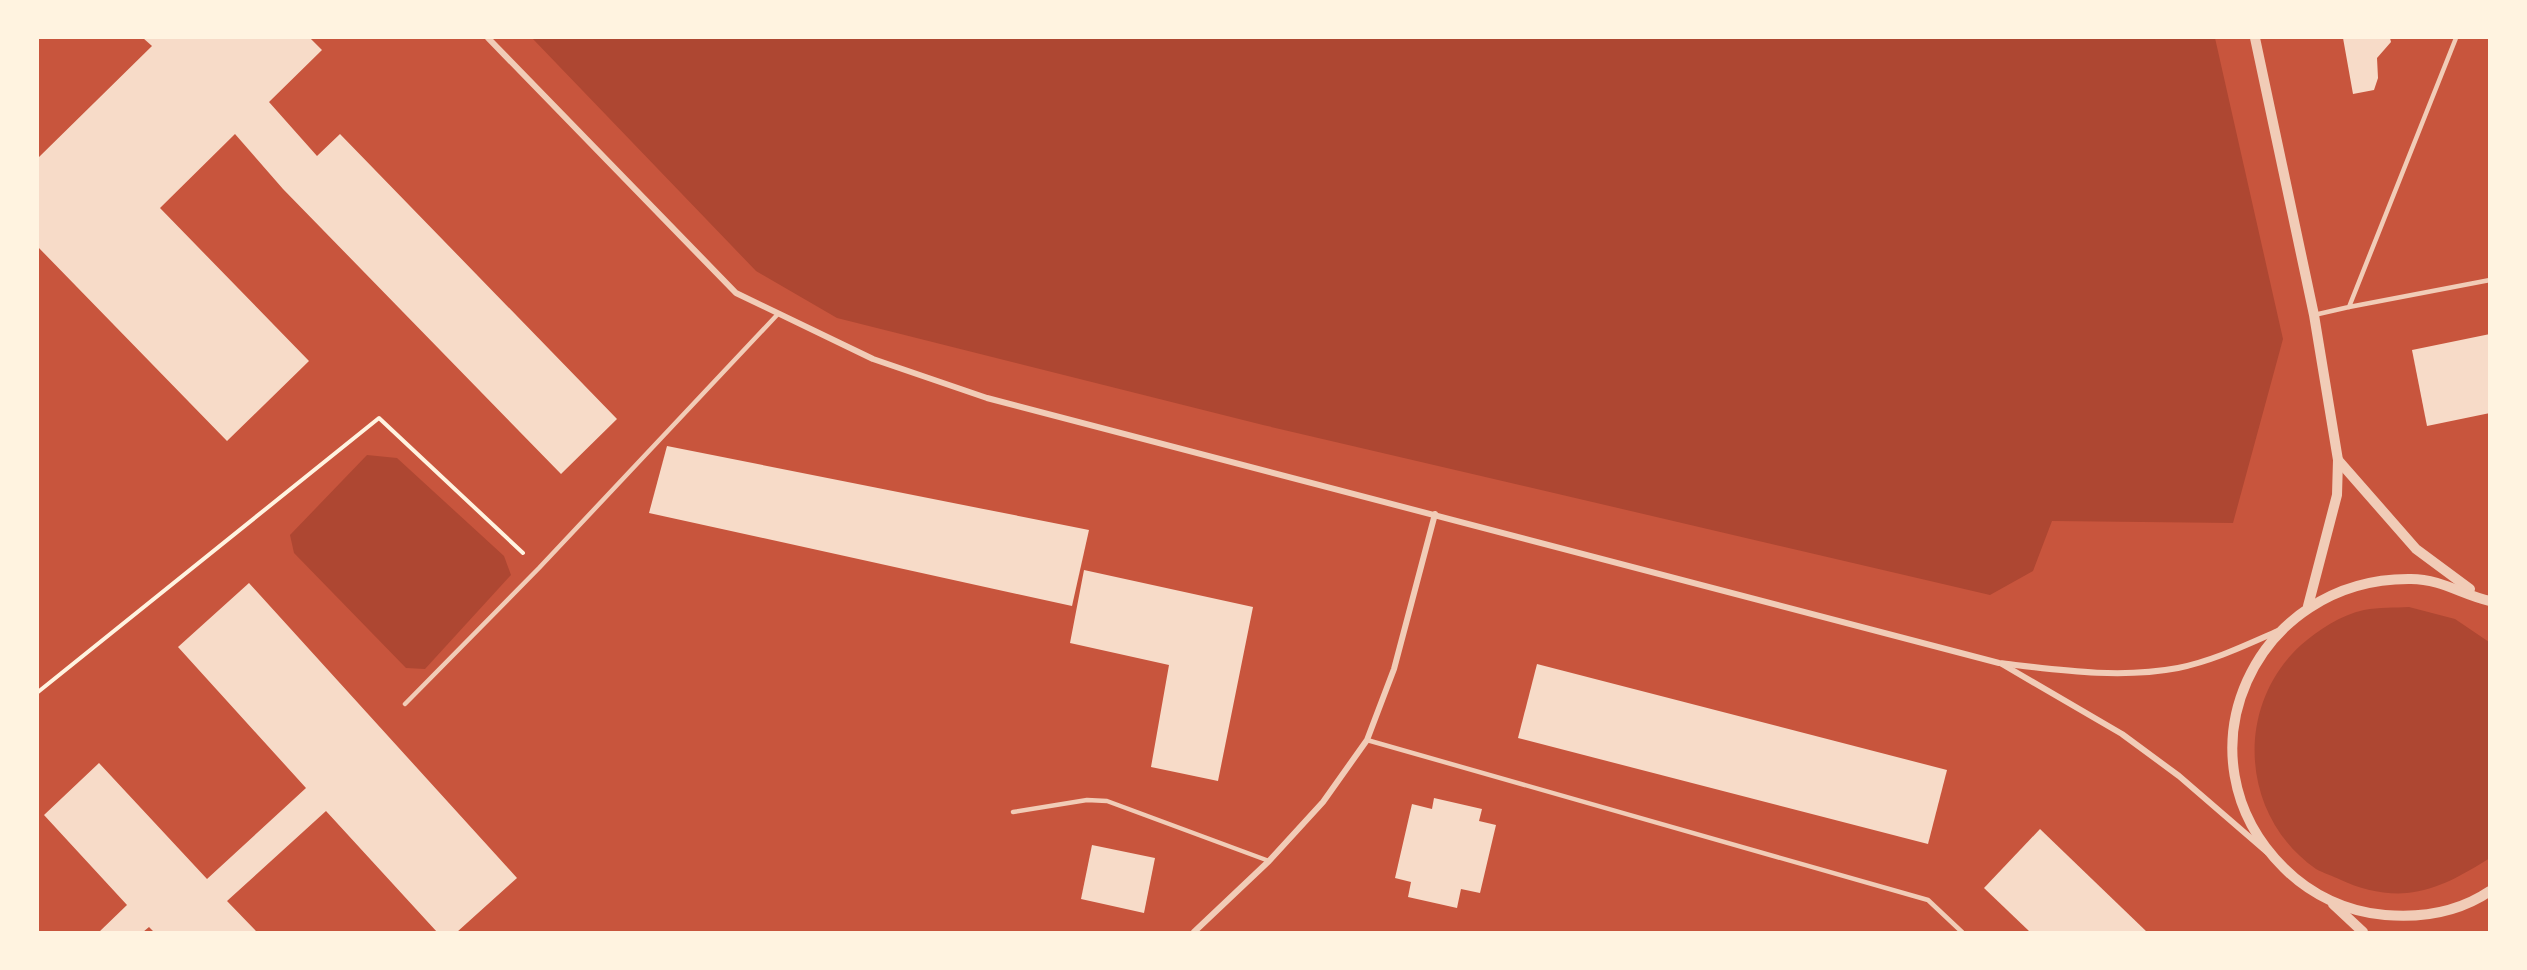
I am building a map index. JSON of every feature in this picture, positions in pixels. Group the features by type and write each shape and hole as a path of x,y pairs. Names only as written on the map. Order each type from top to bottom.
{"street":[{"path":"488,38 736,293 777,315 873,359 987,398 1999,663 2108,674 2146,672 2179,668 2216,657 2279,631"},
{"path":"2255,38 2313,315 2338,460 2337,495 2308,606"},
{"path":"2338,460 2416,549 2488,601"},
{"path":"1194,933 1269,861 1323,802 1367,740 1394,669 1435,514"},
{"path":"2270,854 2248,820 2236,781 2233,741 2239,700 2255,663 2279,631 2308,606 2341,590 2368,582 2414,579 2450,585 2488,601"},
{"path":"1999,663 2121,734 2179,776 2270,854 2298,882 2331,901 2367,914 2405,917 2442,912 2478,899 2490,891"},
{"path":"2331,901 2363,933"}],"lane":[{"path":"2349,307 2456,38"},
{"path":"2313,315 2490,280"},
{"path":"405,704 539,568 777,315"},
{"path":"1367,740 1928,900 1962,933"},
{"path":"1013,812 1088,800 1107,801 1269,861"}],"path":[{"path":"38,692 379,418 539,568"}],"shaded area":[{"path":"532,38 2215,38 2283,339 2233,523 2052,521 2033,571 1990,595 1263,425 837,318 756,271"},
{"path":"367,455 397,458 504,556 511,575 425,669 406,668 294,553 290,535"},
{"path":"2409,607 2455,619 2489,642 2490,858 2429,889 2390,893 2356,886 2316,869 2291,847 2272,820 2260,791 2255,760 2256,729 2264,698 2279,670 2308,639 2330,624 2355,612 2375,608"}],"building":[{"path":"143,38 310,38 322,50 269,102 317,156 340,134 617,419 561,474 283,189 235,134 160,208 309,361 227,441 38,247 38,158 152,46"},
{"path":"2343,38 2390,38 2391,42 2377,58 2378,78 2374,90 2353,94"},
{"path":"2490,334 2490,413 2427,426 2412,350"},
{"path":"667,446 1089,530 1072,606 649,513"},
{"path":"1084,570 1253,607 1218,781 1151,767 1169,665 1070,643"},
{"path":"249,583 517,878 457,932 437,932 326,811 227,901 257,932 154,932 149,927 143,932 99,932 127,905 44,815 99,763 207,879 306,788 178,647"},
{"path":"1537,664 1947,770 1928,844 1518,738"},
{"path":"1434,798 1482,809 1479,821 1496,825 1480,893 1461,889 1457,908 1408,897 1411,882 1395,878 1412,804 1432,809"},
{"path":"2040,829 2147,932 2030,932 1984,888"},
{"path":"1092,845 1155,858 1144,913 1081,899"}]}
